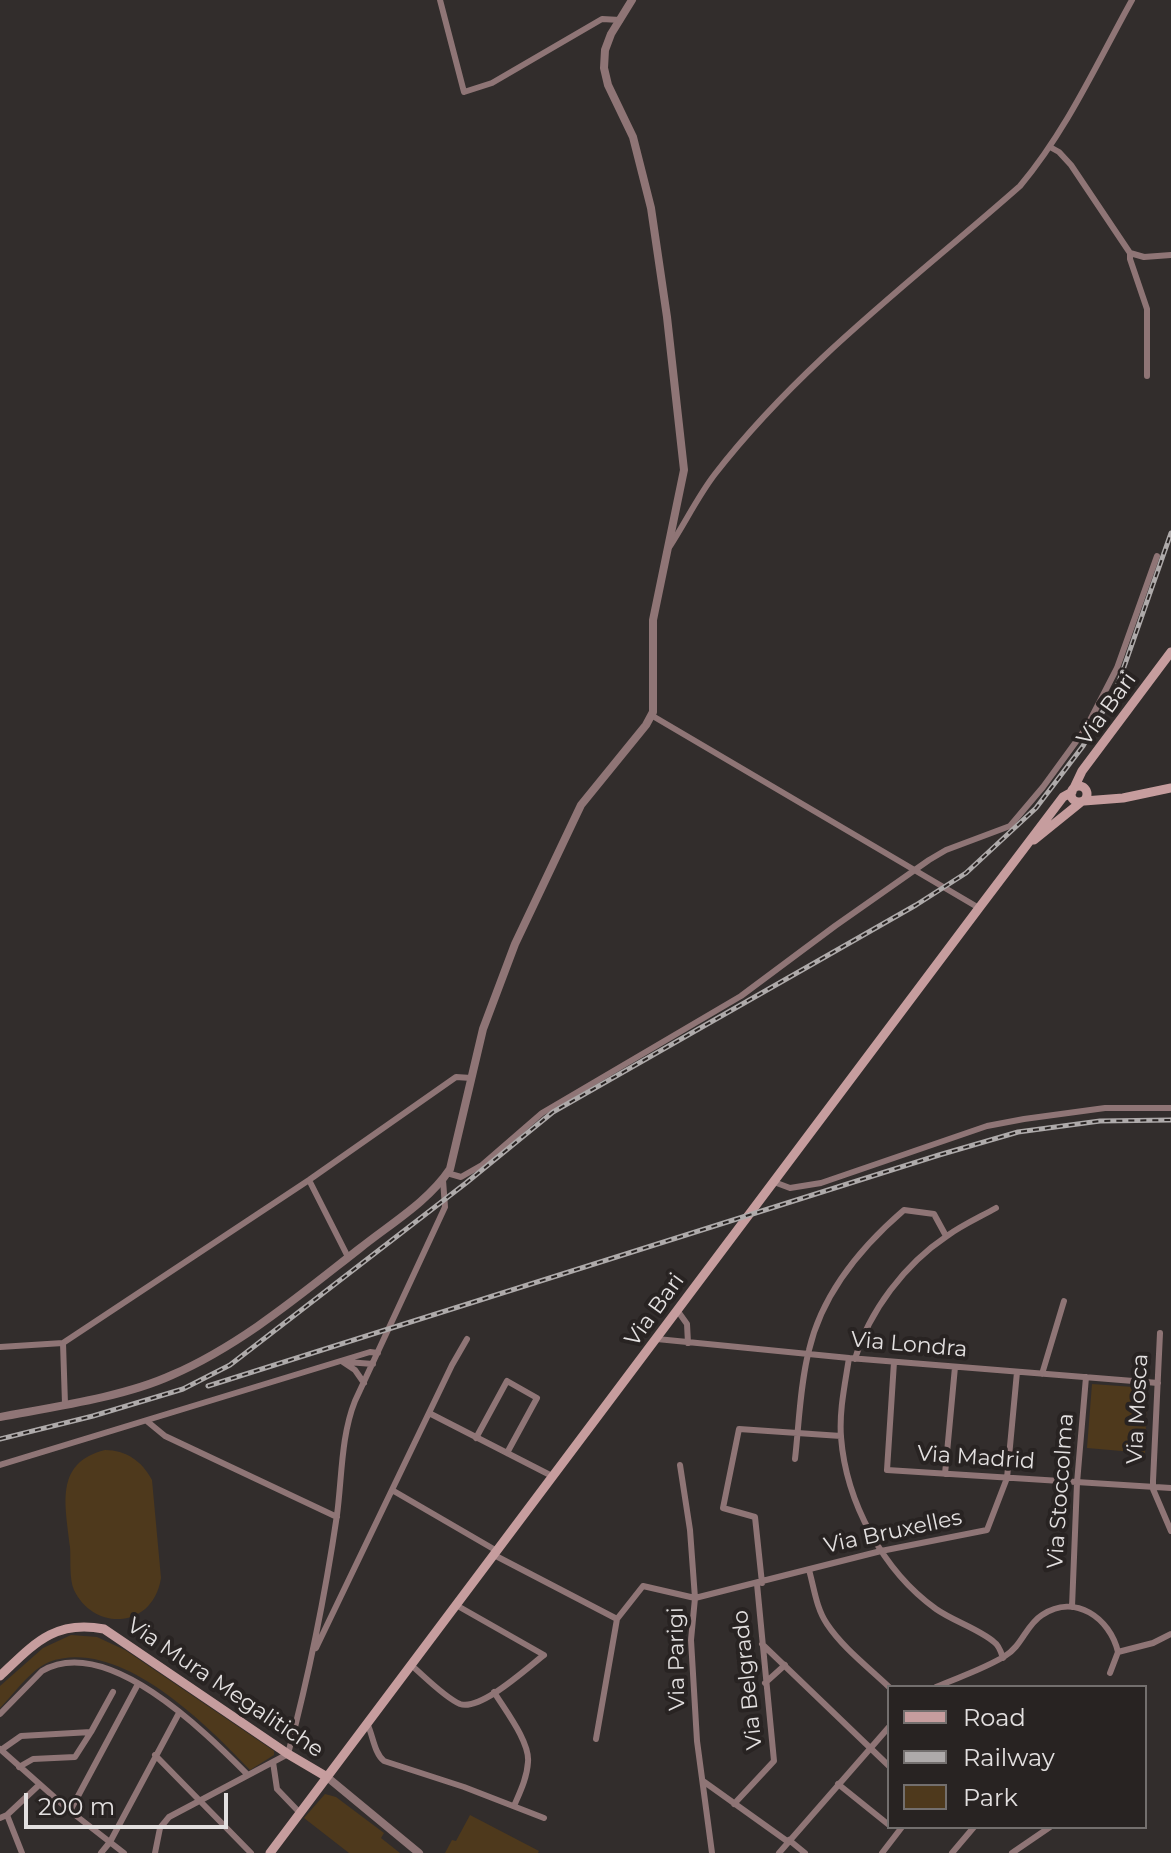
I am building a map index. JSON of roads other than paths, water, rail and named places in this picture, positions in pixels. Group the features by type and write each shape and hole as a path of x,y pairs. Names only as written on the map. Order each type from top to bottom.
{"main road":[{"name":"Via Bari","path":"270,1853 1063,797 1080,794 1087,766 1171,652"},
{"path":"1028,844 1080,794 1109,799 1171,788"},
{"name":"Via Mura Megalitiche","path":"0,1676 47,1635 79,1626 104,1629 288,1754 327,1777"}],"street":[{"path":"440,0 464,92 492,83 602,19 620,20"},
{"path":"0,1417 104,1396 170,1376 243,1335 439,1186 462,1122 471,1078 502,976 581,805 651,715 653,620 684,470 651,208 633,137 608,85 604,68 605,50 632,0"},
{"path":"670,546 713,476 795,385 1020,186 1050,147 1132,0"},
{"path":"1050,147 1071,165 1130,253 1147,309 1147,376"},
{"path":"1130,253 1144,257 1171,255"},
{"path":"445,1176 461,1177 482,1165 542,1113 605,1073 741,996 915,869 946,850 1010,826 1086,728 1117,668 1157,556"},
{"path":"651,715 979,908"},
{"path":"0,1347 63,1343 309,1180 456,1077 471,1078"},
{"path":"774,1182 790,1188 821,1183 987,1126 1024,1119 1105,1108 1171,1108"},
{"path":"155,1853 160,1828 165,1821 288,1754 313,1655 337,1517 346,1426 445,1207 445,1176"},
{"path":"309,1180 348,1257"},
{"path":"996,1208 946,1236 926,1252 890,1291 872,1317 852,1358 842,1404 841,1436 856,1501 881,1551 916,1593 936,1609 994,1641 1003,1658"},
{"path":"795,1459 808,1354 821,1316 847,1270 873,1237 904,1210 934,1214 946,1236"},
{"path":"1042,1374 1064,1301"},
{"path":"677,1310 687,1324 688,1343"},
{"name":"Via Mosca","path":"1160,1333 1153,1489 1171,1531"},
{"path":"313,1655 467,1339"},
{"name":"Via Londra","path":"657,1339 1158,1383"},
{"path":"63,1343 65,1404"},
{"path":"0,1465 370,1352 378,1353"},
{"path":"343,1362 373,1364"},
{"path":"343,1362 355,1370 364,1383"},
{"name":"Via Madrid","path":"894,1362 887,1470 1171,1488"},
{"path":"945,1474 955,1367"},
{"name":"Via Bruxelles","path":"695,1598 881,1551 987,1530 1007,1478 1017,1372"},
{"name":"Via Stoccolma","path":"1072,1607 1077,1483 1086,1377"},
{"path":"476,1438 507,1381 537,1398 507,1453"},
{"path":"429,1413 552,1476"},
{"path":"148,1422 165,1436 337,1517"},
{"name":"Via Belgrado","path":"734,1804 774,1761 761,1643 755,1517 723,1508 739,1429 798,1433"},
{"path":"798,1433 841,1436"},
{"name":"Via Parigi","path":"680,1465 690,1530 695,1598 691,1640 712,1853"},
{"path":"392,1490 496,1553 617,1619"},
{"path":"809,1570 826,1623 887,1685"},
{"path":"596,1739 617,1619 643,1586 695,1598"},
{"path":"411,1665 460,1704 472,1705 544,1655 456,1605"},
{"path":"941,1685 1003,1658 1014,1650 1042,1615 1072,1607 1089,1611 1104,1622 1118,1652 1110,1673"},
{"path":"1118,1652 1153,1643 1171,1634"},
{"path":"761,1643 887,1764"},
{"path":"0,1714 42,1671 50,1667 65,1664 111,1669 205,1731 248,1775"},
{"path":"765,1683 785,1665"},
{"path":"70,1811 138,1684"},
{"path":"19,1767 33,1759 75,1757 113,1692"},
{"path":"494,1692 525,1744 529,1759 514,1806"},
{"path":"101,1853 110,1842 179,1713"},
{"path":"367,1723 375,1738 378,1756 384,1761 544,1818"},
{"path":"779,1853 887,1729"},
{"path":"91,1732 21,1736 0,1749 39,1785 124,1853"},
{"path":"155,1755 251,1853"},
{"path":"273,1762 277,1789 300,1813"},
{"name":"Via Mura Megalitiche","path":"327,1777 419,1853"},
{"path":"703,1781 805,1853"},
{"path":"838,1784 887,1821"},
{"path":"22,1853 3,1817 39,1785"},
{"path":"882,1853 895,1829"},
{"path":"952,1853 972,1829"},
{"path":"1012,1853 1047,1829"}],"railway":[{"path":"0,1439 183,1389 230,1365 553,1112 916,905 966,873 1036,808 1083,746 1117,687 1171,533"},
{"path":"208,1386 1018,1132 1100,1121 1171,1120"}]}
